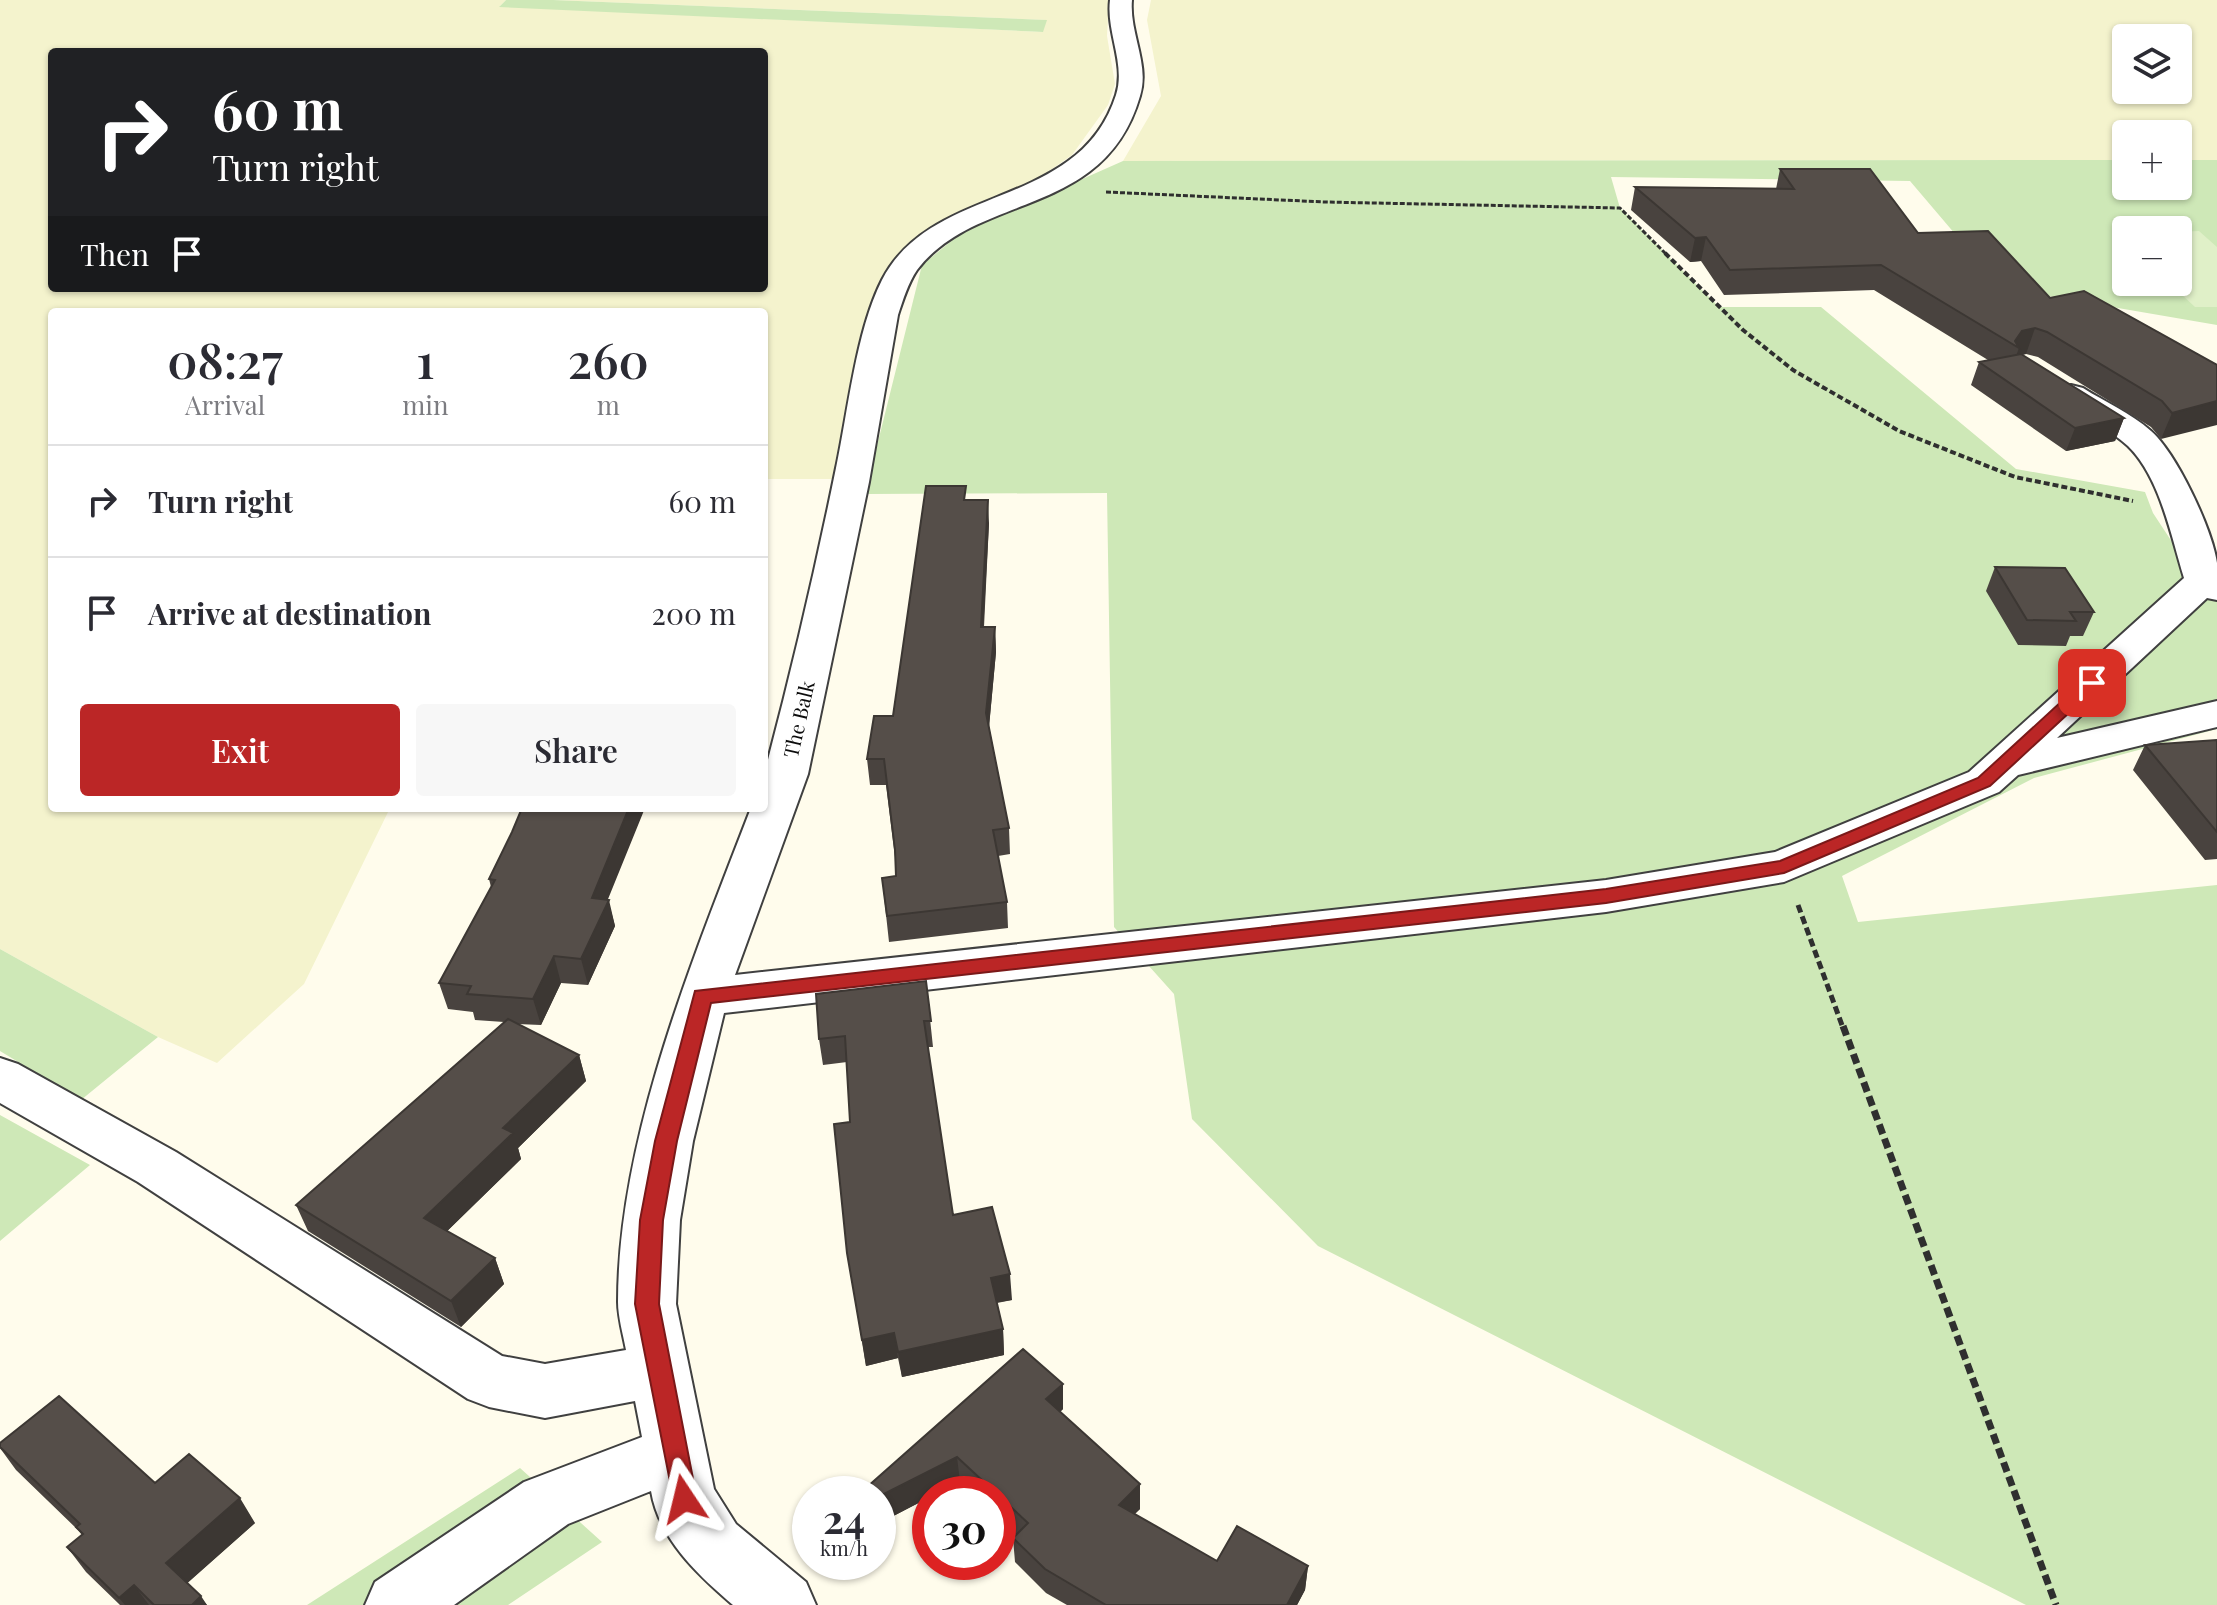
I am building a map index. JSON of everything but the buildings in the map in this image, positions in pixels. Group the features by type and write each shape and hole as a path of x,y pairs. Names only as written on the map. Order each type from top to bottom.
{"street":[{"name":"The Balk","path":"783,1605 713,1546 684,1499 647,1304 652,1220 666,1141 703,997 786,774 851,482 883,315 893,289 905,266 947,229 1045,189 1081,165 1112,133 1129,95 1132,78 1131,57 1119,23 1121,0"},
{"path":"703,997 1606,896 1784,866 1984,782 2210,584 2180,510 2148,448 2137,437 2050,383"},
{"path":"2003,764 2217,714"},
{"path":"0,1078 157,1167 489,1380 545,1391 660,1369"},
{"path":"398,1605 546,1503 676,1452"}],"path":[{"path":"1045,189 1325,202 1620,208 1743,330 1793,370 1899,431 2015,477 2180,510"},
{"path":"1784,866 2056,1605"}],"green space":[{"path":"0,0 506,0 500,6 1042,32 1046,20 553,0 1109,0 1107,36 1115,84 1108,105 1072,155 1042,176 940,224 910,244 889,267 871,307 837,479 768,479 768,308 48,308 48,812 388,812 304,984 217,1063 158,1037 0,949"},
{"path":"506,0 1047,20 1043,32 499,7"},
{"path":"1151,0 2217,0 2217,160 2192,160 2192,120 2112,120 2112,160 1123,161 1161,96 1147,20"},
{"path":"2112,160 2112,200 2192,200 2192,160 2217,160 2217,325 2001,288 1910,181 1611,177 1620,208 1719,307 1821,307 2016,469 2145,492 2153,513 2176,548 2217,553 2217,729 2034,778 1842,876 1858,922 2217,885 2217,1605 2026,1605 1318,1246 1192,1119 1174,994 1114,927 1107,493 865,494 922,265 961,233 1123,161"},
{"path":"2192,231 2199,231 2217,247 2217,307 2195,307 2183,296 2192,296"},
{"path":"0,949 158,1037 81,1100 0,1051"},
{"path":"0,1115 90,1165 0,1241"},
{"path":"520,1468 602,1542 508,1605 307,1605"}],"route":[{"path":"684,1499 647,1304 652,1220 666,1141 703,997 1606,896 1784,866 1984,782 2092,683"}]}
